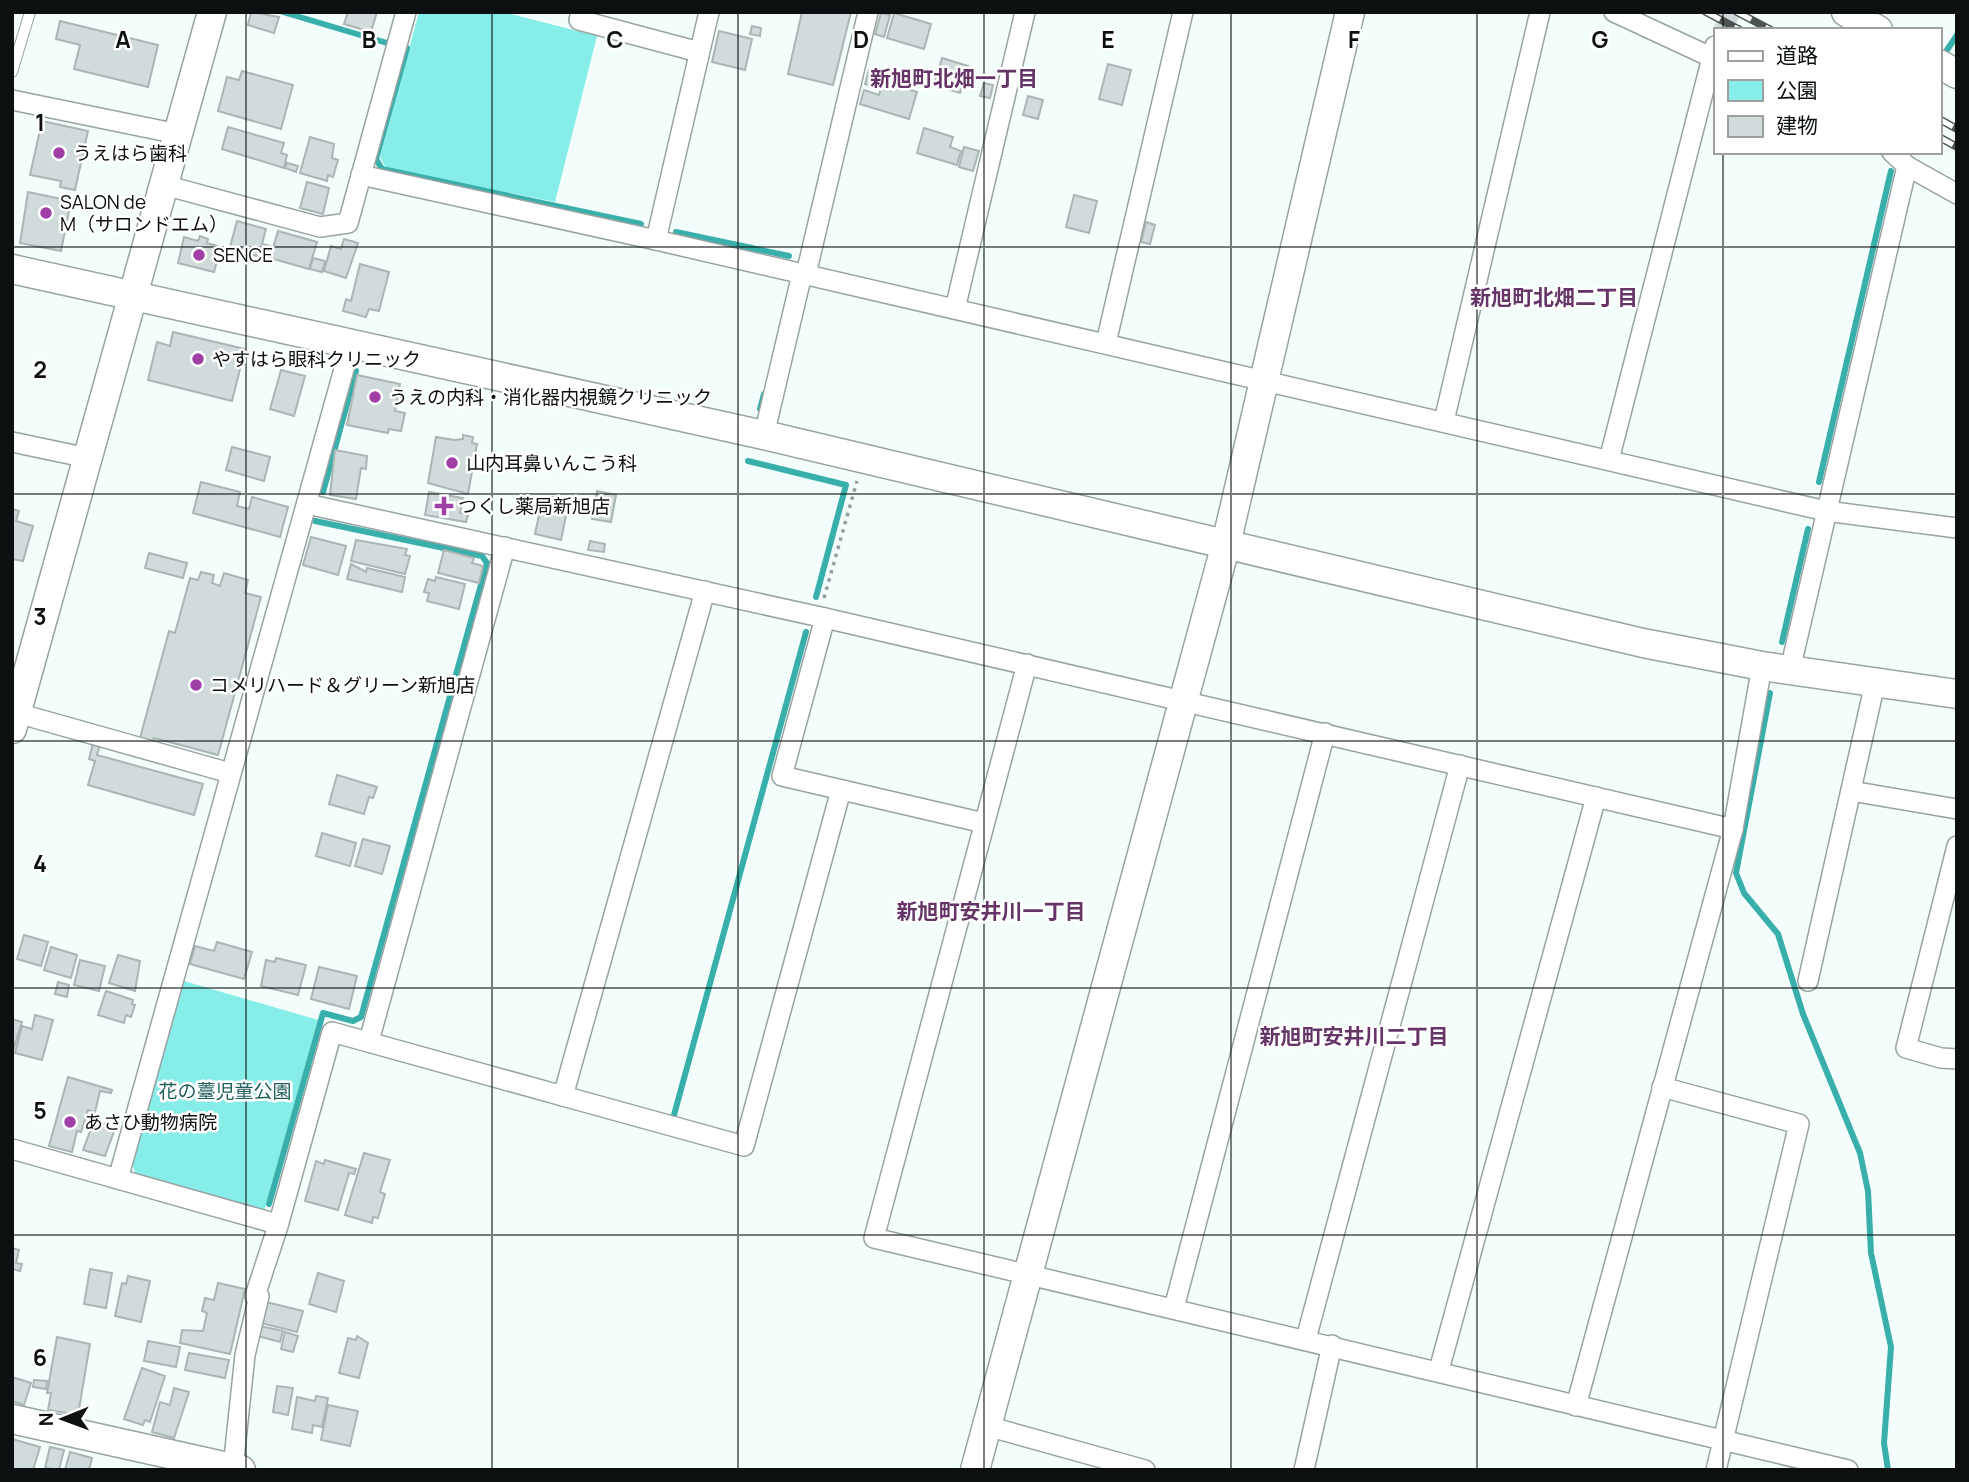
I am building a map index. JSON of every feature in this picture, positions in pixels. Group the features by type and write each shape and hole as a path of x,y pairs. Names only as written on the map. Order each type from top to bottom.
{"street":[{"path":"212,12 14,721 230,773"},
{"path":"164,185 320,227 348,223 406,12"},
{"path":"581,12 579,20 699,52"},
{"path":"656,240 709,12"},
{"path":"764,435 868,12"},
{"path":"956,309 1025,12"},
{"path":"1106,343 1183,12"},
{"path":"975,1470 1226,544 1350,12"},
{"path":"1444,421 1540,12"},
{"path":"1609,460 1714,54 1614,12"},
{"path":"1846,12 1874,28"},
{"path":"1941,65 1957,74"},
{"path":"12,100 178,134"},
{"path":"1894,154 1907,166 1957,194"},
{"path":"1790,670 1907,166"},
{"path":"361,175 1106,343 1825,511 1957,528"},
{"path":"12,269 764,435 1643,643 1762,666 1957,694"},
{"path":"118,1179 351,344"},
{"path":"12,442 88,458"},
{"path":"307,504 822,617 1733,829"},
{"path":"369,1041 505,547"},
{"path":"563,1096 705,591"},
{"path":"822,617 782,776 984,823"},
{"path":"1027,664 874,1238 1439,1370 1577,1406 1848,1470"},
{"path":"1577,1406 1733,829 1762,666"},
{"path":"1808,981 1875,684"},
{"path":"1174,1308 1325,733"},
{"path":"1306,1339 1460,765"},
{"path":"12,1419 229,1468 245,1356 259,1296 255,1296 332,1032 744,1146 841,790"},
{"path":"1852,791 1957,808"},
{"path":"1439,1370 1596,797"},
{"path":"1957,846 1906,1048 1941,1058 1957,1059"},
{"path":"1662,1087 1799,1124 1716,1470"},
{"path":"12,1149 277,1224"},
{"path":"1304,1470 1332,1345"},
{"path":"987,1426 1137,1469"}],"lane":[{"path":"12,72 30,12"}],"path":[{"path":"822,617 863,458"}],"green space":[{"path":"419,12 503,12 597,36 555,202 386,168 380,157"},
{"name":"花の薹児童公園","path":"184,981 318,1020 264,1212 136,1175 132,1163"}],"building":[{"path":"251,12 279,17 274,33 248,25"},
{"path":"348,12 377,12 371,32 344,24"},
{"path":"802,12 851,12 833,85 788,74"},
{"path":"881,13 890,15 884,37 875,34"},
{"path":"894,13 931,24 924,49 887,38"},
{"path":"60,21 158,45 148,87 74,69 80,45 56,39"},
{"path":"752,26 761,28 760,36 750,34"},
{"path":"719,31 752,39 745,70 712,62"},
{"path":"942,58 968,66 960,93 934,85"},
{"path":"1108,64 1131,70 1122,105 1099,99"},
{"path":"869,70 883,74 879,88 865,84"},
{"path":"242,71 293,85 281,129 218,111 227,77 239,80"},
{"path":"883,82 917,92 909,119 860,104 864,90 879,95"},
{"path":"984,83 993,85 990,98 980,96"},
{"path":"1028,96 1043,100 1038,119 1023,115"},
{"name":"うえはら歯科","path":"42,121 88,131 75,190 60,187 61,181 30,175"},
{"path":"228,127 284,143 281,153 287,155 284,168 222,149"},
{"path":"924,128 953,137 950,147 961,151 957,165 917,153"},
{"path":"310,137 334,144 332,158 338,160 333,177 328,175 327,181 300,173"},
{"path":"964,147 979,151 973,171 959,167"},
{"path":"287,163 298,166 296,172 285,168"},
{"path":"307,182 329,188 323,214 300,208"},
{"name":"SALON de M（サロンドエム）","path":"28,192 71,201 61,251 20,243"},
{"path":"1074,195 1097,201 1089,233 1066,227"},
{"path":"237,221 266,229 262,244 271,246 267,259 250,254 251,250 230,247"},
{"path":"1146,222 1155,225 1150,244 1141,242"},
{"path":"278,231 317,242 309,269 270,258"},
{"name":"SENCE","path":"200,236 208,239 207,243 221,247 214,272 178,263 184,237 198,241"},
{"path":"344,239 358,243 346,278 324,271 331,246 341,249"},
{"path":"313,258 325,261 322,272 310,269"},
{"path":"360,264 389,272 379,311 369,309 366,317 343,311 346,299 351,301"},
{"name":"やすはら眼科クリニック","path":"173,332 245,349 232,401 148,380 157,342 170,346"},
{"path":"281,370 305,376 294,416 270,409"},
{"name":"うえの内科・消化器内視鏡クリニック","path":"357,375 400,384 395,411 405,413 401,431 389,429 388,433 347,425"},
{"name":"山内耳鼻いんこう科","path":"463,435 473,437 472,443 477,444 468,494 428,483 436,437 454,440 463,439"},
{"path":"232,447 270,457 264,481 226,470"},
{"path":"335,450 367,456 366,469 361,468 356,499 330,495"},
{"path":"201,482 240,492 237,506 249,509 252,497 288,507 280,537 193,513"},
{"path":"597,491 616,495 611,522 592,519"},
{"name":"つくし薬局新旭店","path":"429,492 463,498 460,513 468,515 466,522 425,515"},
{"path":"552,497 569,501 561,540 535,534 542,500 551,502"},
{"path":"12,509 19,511 16,521 33,526 23,561 12,559"},
{"path":"311,537 346,546 338,575 303,565"},
{"path":"356,540 407,549 405,555 410,556 405,574 351,561"},
{"path":"590,541 605,544 604,552 588,550"},
{"path":"444,550 474,558 472,563 483,566 479,583 438,573"},
{"path":"149,553 187,563 183,578 145,568"},
{"path":"351,564 366,572 367,568 405,577 402,592 347,579"},
{"name":"コメリハード＆グリーン新旭店","path":"201,572 214,575 212,583 220,586 224,573 248,580 245,593 261,597 218,755 154,738 153,741 140,738 169,631 175,633 190,578 198,580"},
{"path":"436,577 465,584 459,609 427,601 429,593 424,592 428,579 435,581"},
{"path":"93,743 100,745 97,755 203,784 194,815 88,785 95,761 89,759"},
{"path":"337,775 377,787 373,798 369,797 364,814 329,804"},
{"path":"322,833 356,843 350,866 316,856"},
{"path":"363,839 390,846 382,874 355,866"},
{"path":"24,935 48,942 41,966 17,959"},
{"path":"217,942 252,952 244,979 190,964 195,946 214,951"},
{"path":"51,947 77,955 71,978 44,970"},
{"path":"118,955 140,961 135,991 109,983"},
{"path":"276,958 306,965 298,995 261,986 266,960 275,962"},
{"path":"80,960 105,966 99,991 74,985"},
{"path":"319,967 357,976 349,1009 311,999"},
{"path":"58,982 69,985 67,997 55,994"},
{"path":"106,991 133,1000 132,1004 135,1005 131,1017 126,1015 124,1023 98,1015"},
{"path":"35,1015 53,1020 42,1060 15,1053 22,1026 32,1029"},
{"path":"12,1019 22,1022 12,1054"},
{"name":"あさひ動物病院","path":"68,1077 112,1090 111,1093 100,1091 95,1112 88,1110 81,1132 77,1131 72,1152 49,1146"},
{"path":"94,1121 116,1126 105,1156 83,1150"},
{"path":"364,1153 390,1160 380,1192 385,1194 378,1218 373,1217 372,1223 345,1215"},
{"path":"325,1160 356,1169 354,1174 349,1173 338,1210 305,1201 316,1161 324,1164"},
{"path":"12,1248 19,1250 16,1263 22,1264 20,1271 12,1269"},
{"path":"90,1269 112,1273 106,1308 84,1304"},
{"path":"318,1273 344,1281 336,1312 309,1304"},
{"path":"128,1276 150,1281 141,1322 115,1316 122,1283 126,1284"},
{"path":"218,1283 245,1289 230,1354 180,1343 182,1330 203,1331 207,1313 202,1311 205,1298 214,1300"},
{"path":"266,1302 303,1311 297,1332 261,1323"},
{"path":"260,1326 283,1331 280,1342 258,1336"},
{"path":"285,1332 298,1336 293,1352 281,1349"},
{"path":"357,1336 368,1343 359,1378 339,1373 348,1338 356,1340"},
{"path":"57,1337 90,1344 78,1415 48,1410 51,1393 47,1393"},
{"path":"148,1341 180,1347 176,1367 144,1361"},
{"path":"189,1353 229,1360 225,1378 185,1370"},
{"path":"142,1368 165,1376 150,1422 145,1420 143,1425 124,1419"},
{"path":"12,1377 31,1383 24,1405 12,1401"},
{"path":"34,1380 47,1381 46,1389 33,1387"},
{"path":"277,1386 293,1388 288,1415 273,1412"},
{"path":"174,1388 189,1392 174,1438 152,1432 160,1402 170,1405"},
{"path":"316,1396 328,1398 322,1427 313,1425 312,1433 292,1429 297,1397 315,1401"},
{"path":"328,1405 358,1411 350,1446 321,1440"},
{"path":"12,1439 40,1447 33,1470 12,1470"},
{"path":"50,1447 64,1450 59,1470 45,1468"},
{"path":"70,1452 92,1458 89,1470 65,1470"}],"waterway":[{"path":"283,12 387,43"},
{"path":"1947,50 1957,35"},
{"path":"407,48 376,159 382,169 641,224"},
{"path":"1819,482 1891,171"},
{"path":"676,232 789,256"},
{"path":"323,492 356,371"},
{"path":"760,409 764,394"},
{"path":"748,461 846,485 816,597"},
{"path":"269,1204 323,1013 353,1021 361,1017 487,563 482,556 315,521"},
{"path":"1782,642 1808,529"},
{"path":"674,1115 806,632"},
{"path":"1770,693 1736,873 1744,893 1778,934 1803,1014 1860,1153 1868,1191 1871,1253 1891,1347 1884,1443 1888,1470"}],"tunnel":[{"path":"1724,28 1731,12"}],"railway":[{"path":"1706,12 1736,28"},
{"path":"1737,12 1767,28"},
{"path":"1941,120 1957,129"},
{"path":"1941,138 1957,147"}],"place":[{"name":"うえはら歯科","path":"59,153"},
{"name":"SALON de M（サロンドエム）","path":"46,213"},
{"name":"SENCE","path":"199,255"},
{"name":"やすはら眼科クリニック","path":"198,359"},
{"name":"うえの内科・消化器内視鏡クリニック","path":"375,397"},
{"name":"山内耳鼻いんこう科","path":"452,463"},
{"name":"つくし薬局新旭店","path":"444,506"},
{"name":"コメリハード＆グリーン新旭店","path":"196,685"},
{"name":"あさひ動物病院","path":"70,1122"}],"district":[{"name":"新旭町北畑一丁目","path":"954,78"},
{"name":"新旭町北畑二丁目","path":"1554,297"},
{"name":"新旭町安井川一丁目","path":"991,911"},
{"name":"新旭町安井川二丁目","path":"1354,1036"}]}
